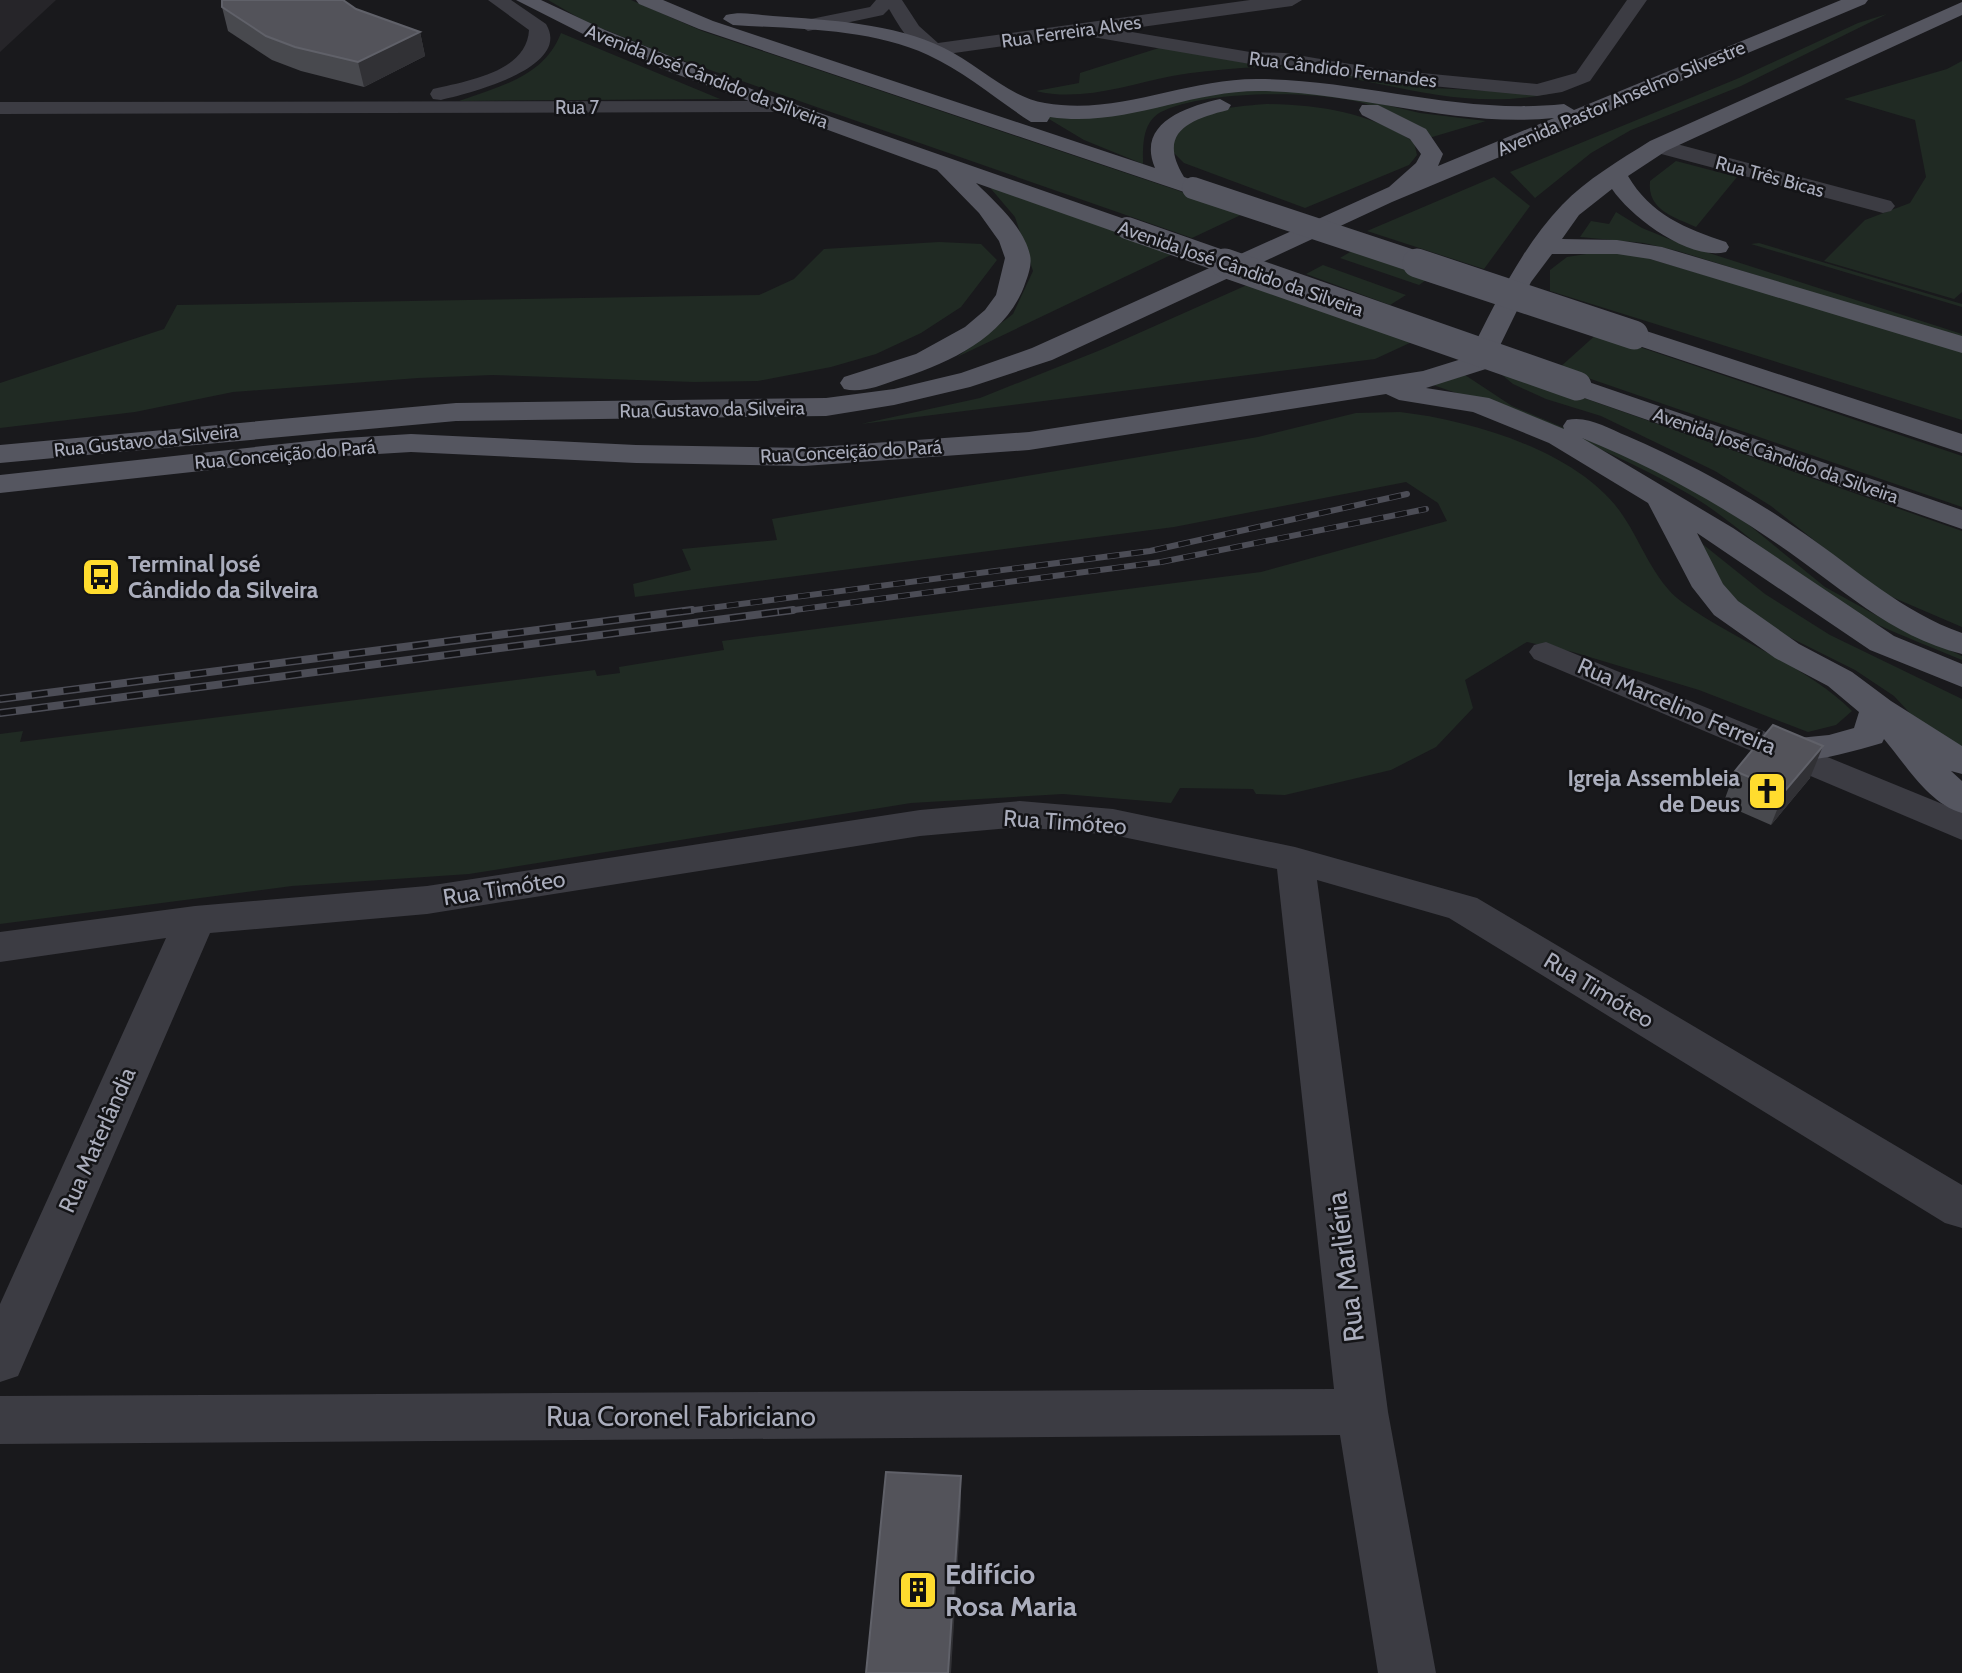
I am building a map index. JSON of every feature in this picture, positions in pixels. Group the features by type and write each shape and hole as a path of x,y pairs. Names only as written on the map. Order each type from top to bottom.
{"main road":[{"name":"Avenida José Cândido da Silveira","path":"526,0 579,26 782,107 1962,520"},
{"name":"Avenida Pastor Anselmo Silvestre","path":"1384,197 1858,0"},
{"path":"655,4 717,17 808,25 887,38 933,50 1100,156"},
{"path":"655,4 824,65 1962,444"},
{"path":"1962,8 1658,146 1615,174 1571,210 1519,281 1479,362 1499,388 1514,398 1694,478 1792,540 1872,603 1927,634 1962,644"},
{"path":"1019,104 1050,111 1094,113 1228,88 1293,85 1346,91 1462,112 1548,114 1604,104"},
{"path":"1184,184 1163,166 1160,153 1169,127 1184,116 1236,102 1306,100 1374,112 1418,134 1427,144 1432,154 1426,167 1384,197"},
{"path":"722,410 863,382 900,369 961,343 982,328 1002,306 1013,289 1018,255 979,197 936,160"},
{"path":"1615,174 1633,205 1650,218 1693,240 1859,296 1962,326"},
{"name":"Rua Gustavo da Silveira","path":"0,454 456,412 826,407 894,397 970,379 1042,354 1384,197"},
{"path":"1546,246 1617,247 1653,252 1962,345"},
{"name":"Rua Conceição do Pará","path":"0,484 328,448 411,443 636,454 817,456 1029,441 1376,389 1428,379 1479,362"},
{"path":"1376,389 1479,404 1559,436 1658,495 1882,643 1962,676"},
{"path":"1658,495 1684,536 1707,587 1726,608 1787,650 1840,679 1878,709 1962,762"},
{"path":"1780,749 1830,746 1869,735 1878,709"},
{"path":"1878,709 1939,781 1962,801"}],"street":[{"name":"Rua 7","path":"454,98 523,63 541,39 539,28 498,0"},
{"path":"808,25 876,12 890,0 912,30 933,50"},
{"name":"Rua Ferreira Alves","path":"933,50 1292,0"},
{"name":"Rua Cândido Fernandes","path":"1079,29 1250,58 1285,59 1380,75 1537,90 1571,83 1583,77 1637,0"},
{"name":"Rua 7","path":"0,108 372,106 454,98 782,107"},
{"name":"Rua Três Bicas","path":"1658,146 1883,206"},
{"name":"Rua Marcelino Ferreira","path":"1546,652 1962,827"},
{"name":"Rua Timóteo","path":"0,947 195,920 427,900 920,823 1020,814 1113,822 1295,859 1463,908 1962,1209"},
{"name":"Rua Marliéria","path":"1295,859 1362,1412 1408,1673"},
{"name":"Rua Materlândia","path":"0,1360 195,920"},
{"name":"Rua Coronel Fabriciano","path":"0,1420 1362,1412"}],"shaded area":[{"path":"0,0 56,0 0,52"},
{"path":"548,0 631,0 702,31 1245,213 1192,238 670,56 586,22"},
{"path":"1887,14 1741,86 1631,130 1591,153 1535,198 1510,172 1739,78 1858,23"},
{"path":"561,33 720,99 459,101 505,84 532,70 544,60"},
{"path":"1162,47 1252,64 1311,69 1434,88 1548,94 1508,99 1469,98 1281,68 1206,71 1070,95 1036,91 1079,83 1080,73"},
{"path":"1962,61 1962,292 1954,299 1824,261 1865,220 1910,203 1926,177 1915,120 1844,99 1947,69"},
{"path":"1251,90 1322,90 1420,113 1486,121 1429,138 1381,109 1343,99 1260,94 1204,99 1180,105 1155,116 1145,135 1143,164 1084,140 1039,113"},
{"path":"1266,104 1305,106 1361,117 1414,142 1417,155 1409,165 1305,208 1184,163 1172,151 1176,137 1184,126 1195,118 1222,109"},
{"path":"1676,161 1737,177 1696,227 1671,216 1657,206 1650,191 1650,181"},
{"path":"1494,177 1530,206 1484,269 1367,231"},
{"path":"986,183 1175,253 957,357 1013,314 1033,271 1015,217"},
{"path":"1616,212 1642,228 1684,245 1962,334 1962,339 1678,251 1644,243 1580,237 1591,221 1609,224"},
{"path":"939,242 981,244 997,260 961,307 921,333 876,354 831,367 758,381 694,382 492,375 418,378 233,392 135,412 0,428 0,383 164,329 177,305 759,295 794,279 824,249"},
{"path":"1759,243 1962,304 1962,307 1751,244"},
{"path":"1357,248 1436,273 1419,285 1340,258"},
{"path":"1599,252 1633,254 1962,350 1962,420 1550,291 1550,270 1567,257"},
{"path":"1323,265 1406,295 1390,305 1306,274"},
{"path":"1256,281 1414,341 1375,359 861,424 980,398 1103,349"},
{"path":"1598,333 1962,456 1962,507 1559,368"},
{"path":"1490,365 1962,531 1962,627 1878,591 1771,506 1715,471 1601,416 1546,399 1513,384"},
{"path":"1465,375 1512,406 1604,445 1697,491 1749,525 1825,587 1883,619 1962,656 1962,660 1852,612 1818,592 1705,504 1657,476 1563,433 1433,385"},
{"path":"1400,412 1457,422 1488,431 1548,455 1576,471 1600,489 1619,510 1663,583 1682,602 1812,679 1852,711 1836,725 1808,732 1699,690 1573,652 1527,642 1465,680 1473,708 1436,747 1391,770 1285,795 1256,794 1253,789 1180,788 1171,803 1063,794 911,803 469,874 292,886 0,924 0,734 23,731 20,742 595,670 597,676 620,673 619,667 724,650 722,641 1261,572 1447,521 1438,503 1406,482 1174,527 635,597 633,584 691,570 682,549 777,540 772,519 1258,437 1356,413"},
{"path":"1690,534 1765,594 1830,635 1962,699 1962,749 1920,724 1894,696 1855,670 1785,635 1746,609 1722,585"}],"building":[{"path":"222,0 343,0 356,9 420,32 358,62 295,47 266,36 222,7"},
{"path":"1773,725 1823,746 1784,792 1735,771"},
{"name":"Edifício Rosa Maria","path":"886,1472 961,1476 948,1673 866,1673"}],"railway":[{"path":"679,612 1150,551 1407,494"},
{"path":"779,612 1161,562 1426,509"},
{"path":"0,699 692,610"},
{"path":"0,713 793,610"}],"place":[{"name":"Terminal José Cândido da Silveira","path":"101,577"},
{"name":"Igreja Assembleia de Deus","path":"1767,791"},
{"name":"Edifício Rosa Maria","path":"918,1590"}]}
